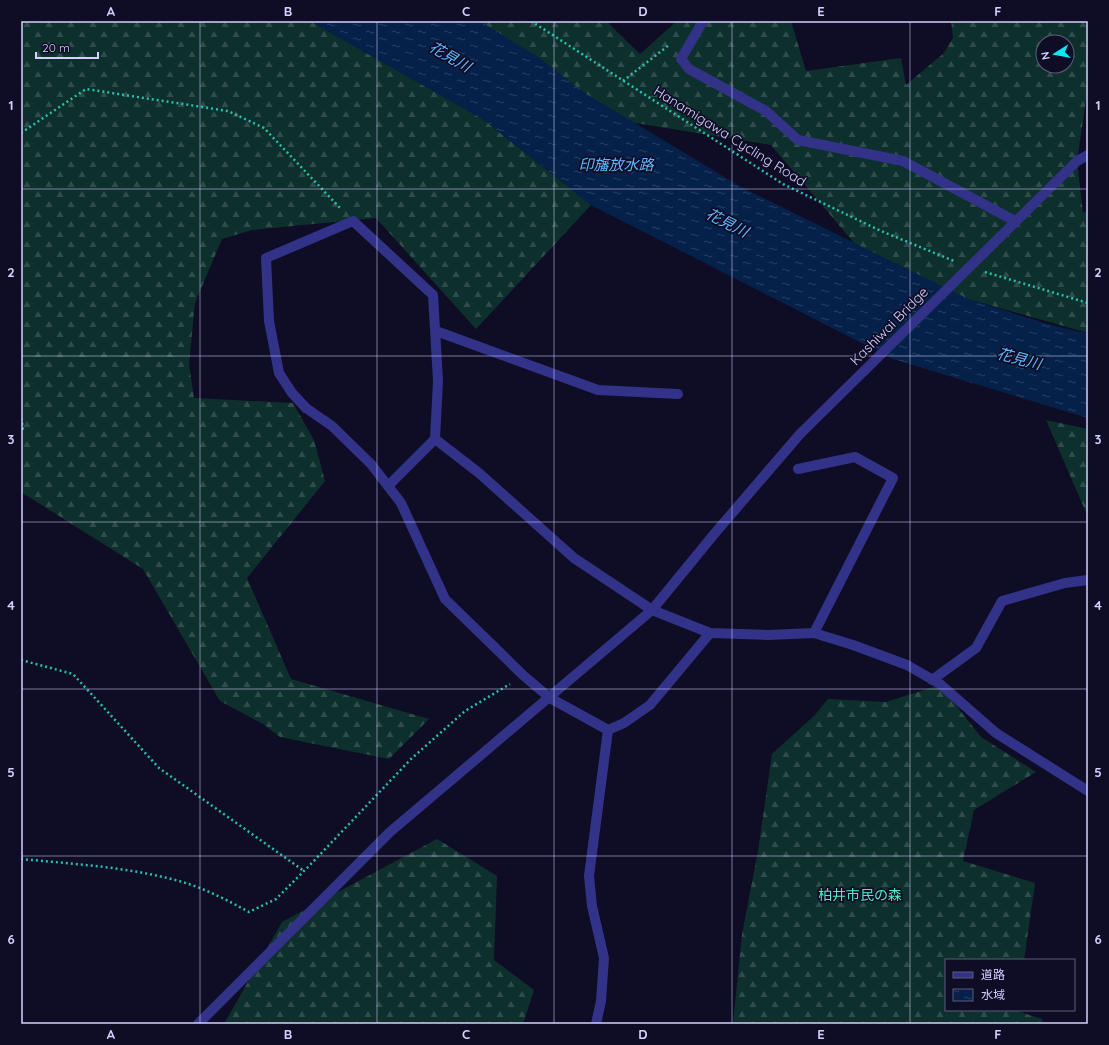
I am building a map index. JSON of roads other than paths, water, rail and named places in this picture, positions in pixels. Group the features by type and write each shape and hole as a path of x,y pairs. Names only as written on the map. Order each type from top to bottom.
{"street":[{"path":"703,21 681,59 690,69 766,111 798,140 903,161 1015,221"},
{"name":"Kashiwai Bridge","path":"198,1024 390,832 652,610 715,533 800,434 1015,221 1077,161 1088,155"},
{"path":"388,486 435,439 438,380 433,295 353,221 266,258 269,321 279,374 292,393 306,408 332,426 371,464 401,503 445,598 524,676 550,698 608,730"},
{"path":"436,330 598,390 678,394"},
{"path":"435,439 479,473 574,558 652,610 710,633 768,635 814,633 907,665 940,684 996,733 1088,791"},
{"path":"798,469 855,457 894,478 814,633"},
{"path":"932,680 976,648 1002,601 1065,583 1088,580"},
{"path":"608,730 624,723 650,705 710,633"},
{"path":"596,1024 601,1001 604,958 592,906 589,876 608,730"}],"water":[{"name":"印旛放水路","path":"310,21 480,21 538,57 585,93 741,187 968,299 1044,323 1088,334 1088,418 893,359 591,205 484,120"}],"water label":[{"name":"花見川","path":"450,57"},
{"name":"花見川","path":"727,223"},
{"name":"花見川","path":"1019,359"}],"park label":[{"name":"柏井市民の森","path":"860,895"}]}
